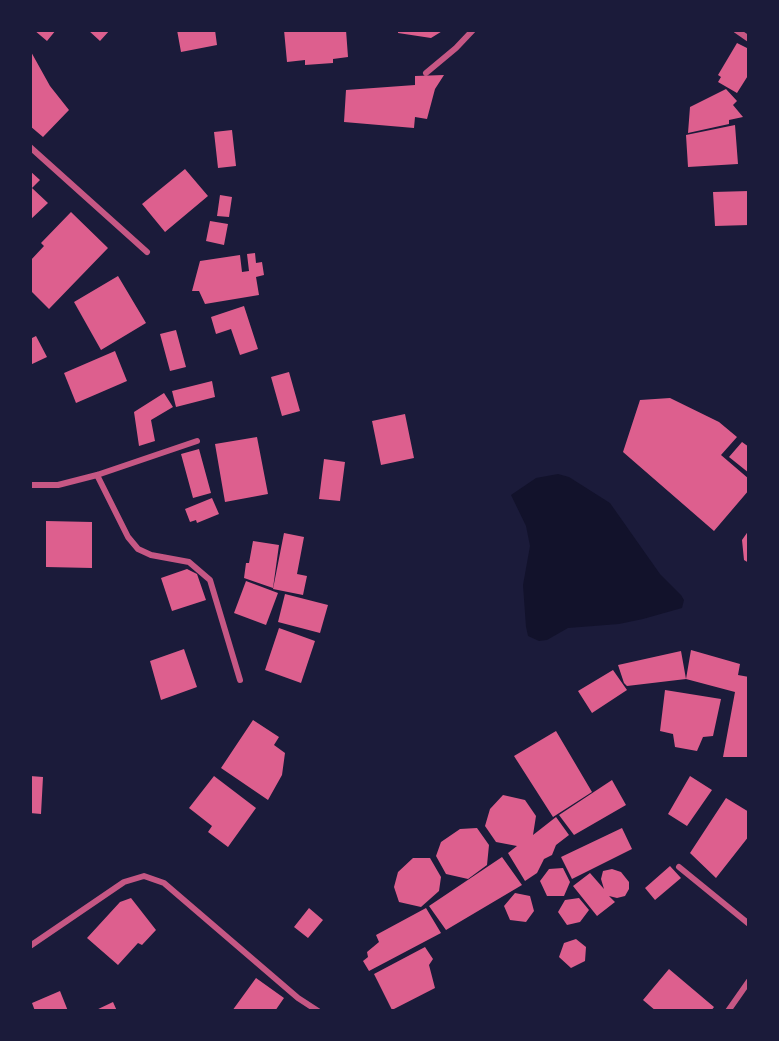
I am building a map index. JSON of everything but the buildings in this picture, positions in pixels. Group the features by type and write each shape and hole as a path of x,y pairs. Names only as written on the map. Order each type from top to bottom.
{"street":[{"path":"426,73 456,48 472,30"},
{"path":"736,30 749,39"},
{"path":"30,147 147,252"},
{"path":"30,485 58,485 97,475 197,441"},
{"path":"97,475 128,537 138,549 151,555 189,562 210,580 240,680"},
{"path":"679,867 749,924"},
{"path":"30,946 124,882 144,876 164,883 298,998 318,1011"},
{"path":"728,1011 749,981"}],"shaded area":[{"path":"558,474 569,477 610,503 660,574 681,595 684,600 682,608 619,624 568,628 547,640 539,641 528,636 523,585 530,546 526,526 511,495 536,478"}]}
